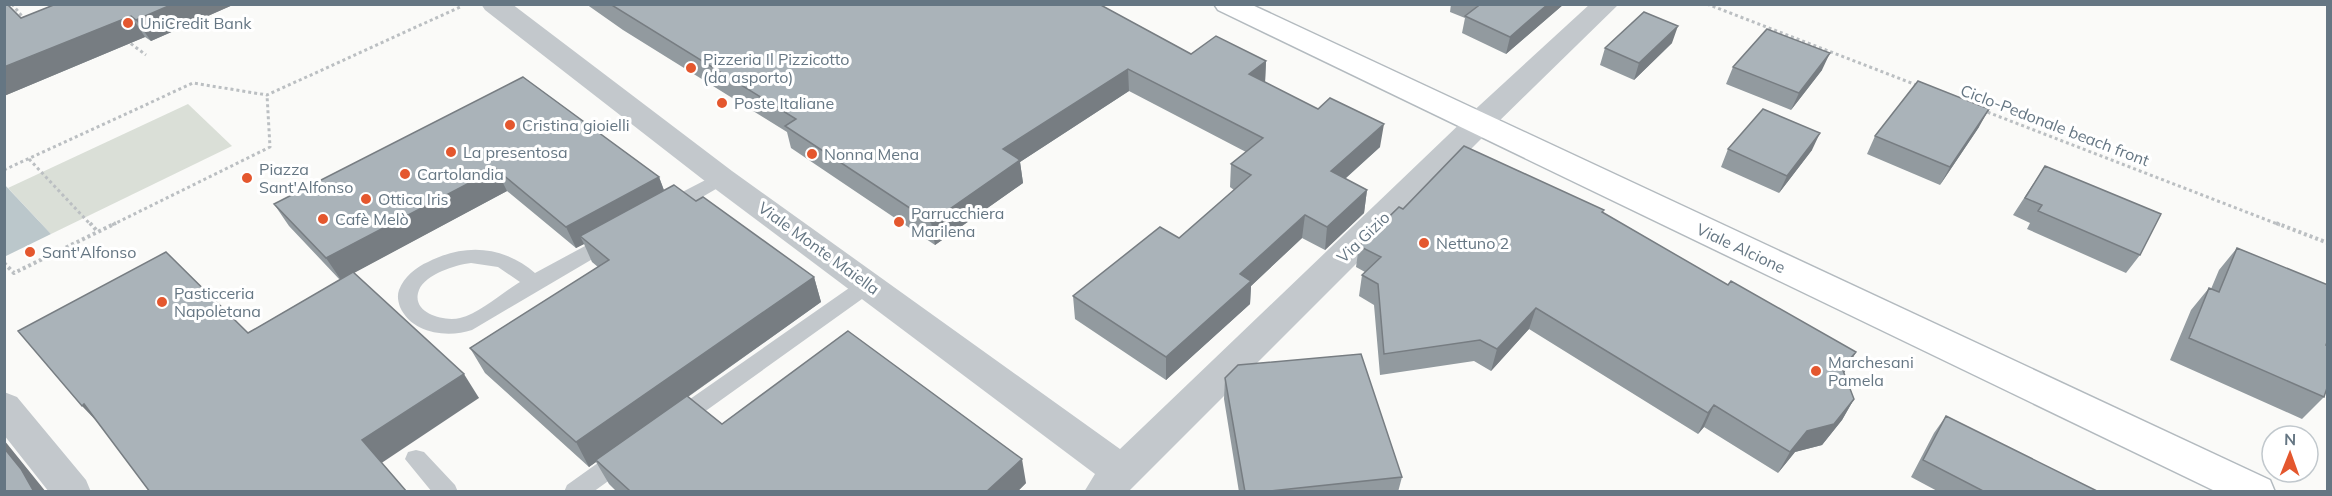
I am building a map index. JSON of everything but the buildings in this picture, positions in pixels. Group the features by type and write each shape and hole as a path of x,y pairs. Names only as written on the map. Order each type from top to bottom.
{"street":[{"name":"Viale Monte Maiella","path":"494,4 721,178 869,284 1114,485"},
{"name":"Viale Alcione","path":"1227,4 2256,492"},
{"name":"Via Gizio","path":"1114,485 1479,123 1606,4"},
{"path":"4,407 72,492"}],"lane":[{"path":"648,219 721,178"},
{"path":"534,283 513,265 498,259 481,257 455,259 434,268 417,279 406,294 406,303 411,311 427,323 465,326 534,283 627,230"},
{"path":"660,431 869,284"},
{"path":"575,492 641,445"},
{"path":"416,459 447,492"}],"path":[{"path":"12,4 32,28"},
{"path":"1707,4 1928,89"},
{"path":"4,170 193,83 267,95 465,5"},
{"path":"119,35 146,55"},
{"path":"4,263 14,273 270,147 267,95"},
{"name":"Ciclo-Pedonale beach front","path":"1972,106 2328,243"},
{"path":"29,159 98,232"}],"shaded area":[{"path":"188,104 232,146 51,234 8,188"},
{"path":"4,184 51,234 6,256 4,255"}],"place":[{"name":"UniCredit Bank","path":"128,23"},
{"name":"Pizzeria Il Pizzicotto (da asporto)","path":"691,68"},
{"name":"Poste Italiane","path":"722,103"},
{"name":"Cristina gioielli","path":"510,125"},
{"name":"La presentosa","path":"451,152"},
{"name":"Nonna Mena","path":"812,154"},
{"name":"Cartolandia","path":"405,174"},
{"name":"Piazza Sant'Alfonso","path":"247,178"},
{"name":"Ottica Iris","path":"366,199"},
{"name":"Cafè Melò","path":"323,219"},
{"name":"Parrucchiera Marilena","path":"899,222"},
{"name":"Nettuno 2","path":"1424,243"},
{"name":"Sant'Alfonso","path":"30,252"},
{"name":"Pasticceria Napoletana","path":"162,302"},
{"name":"Marchesani Pamela","path":"1816,371"}]}
